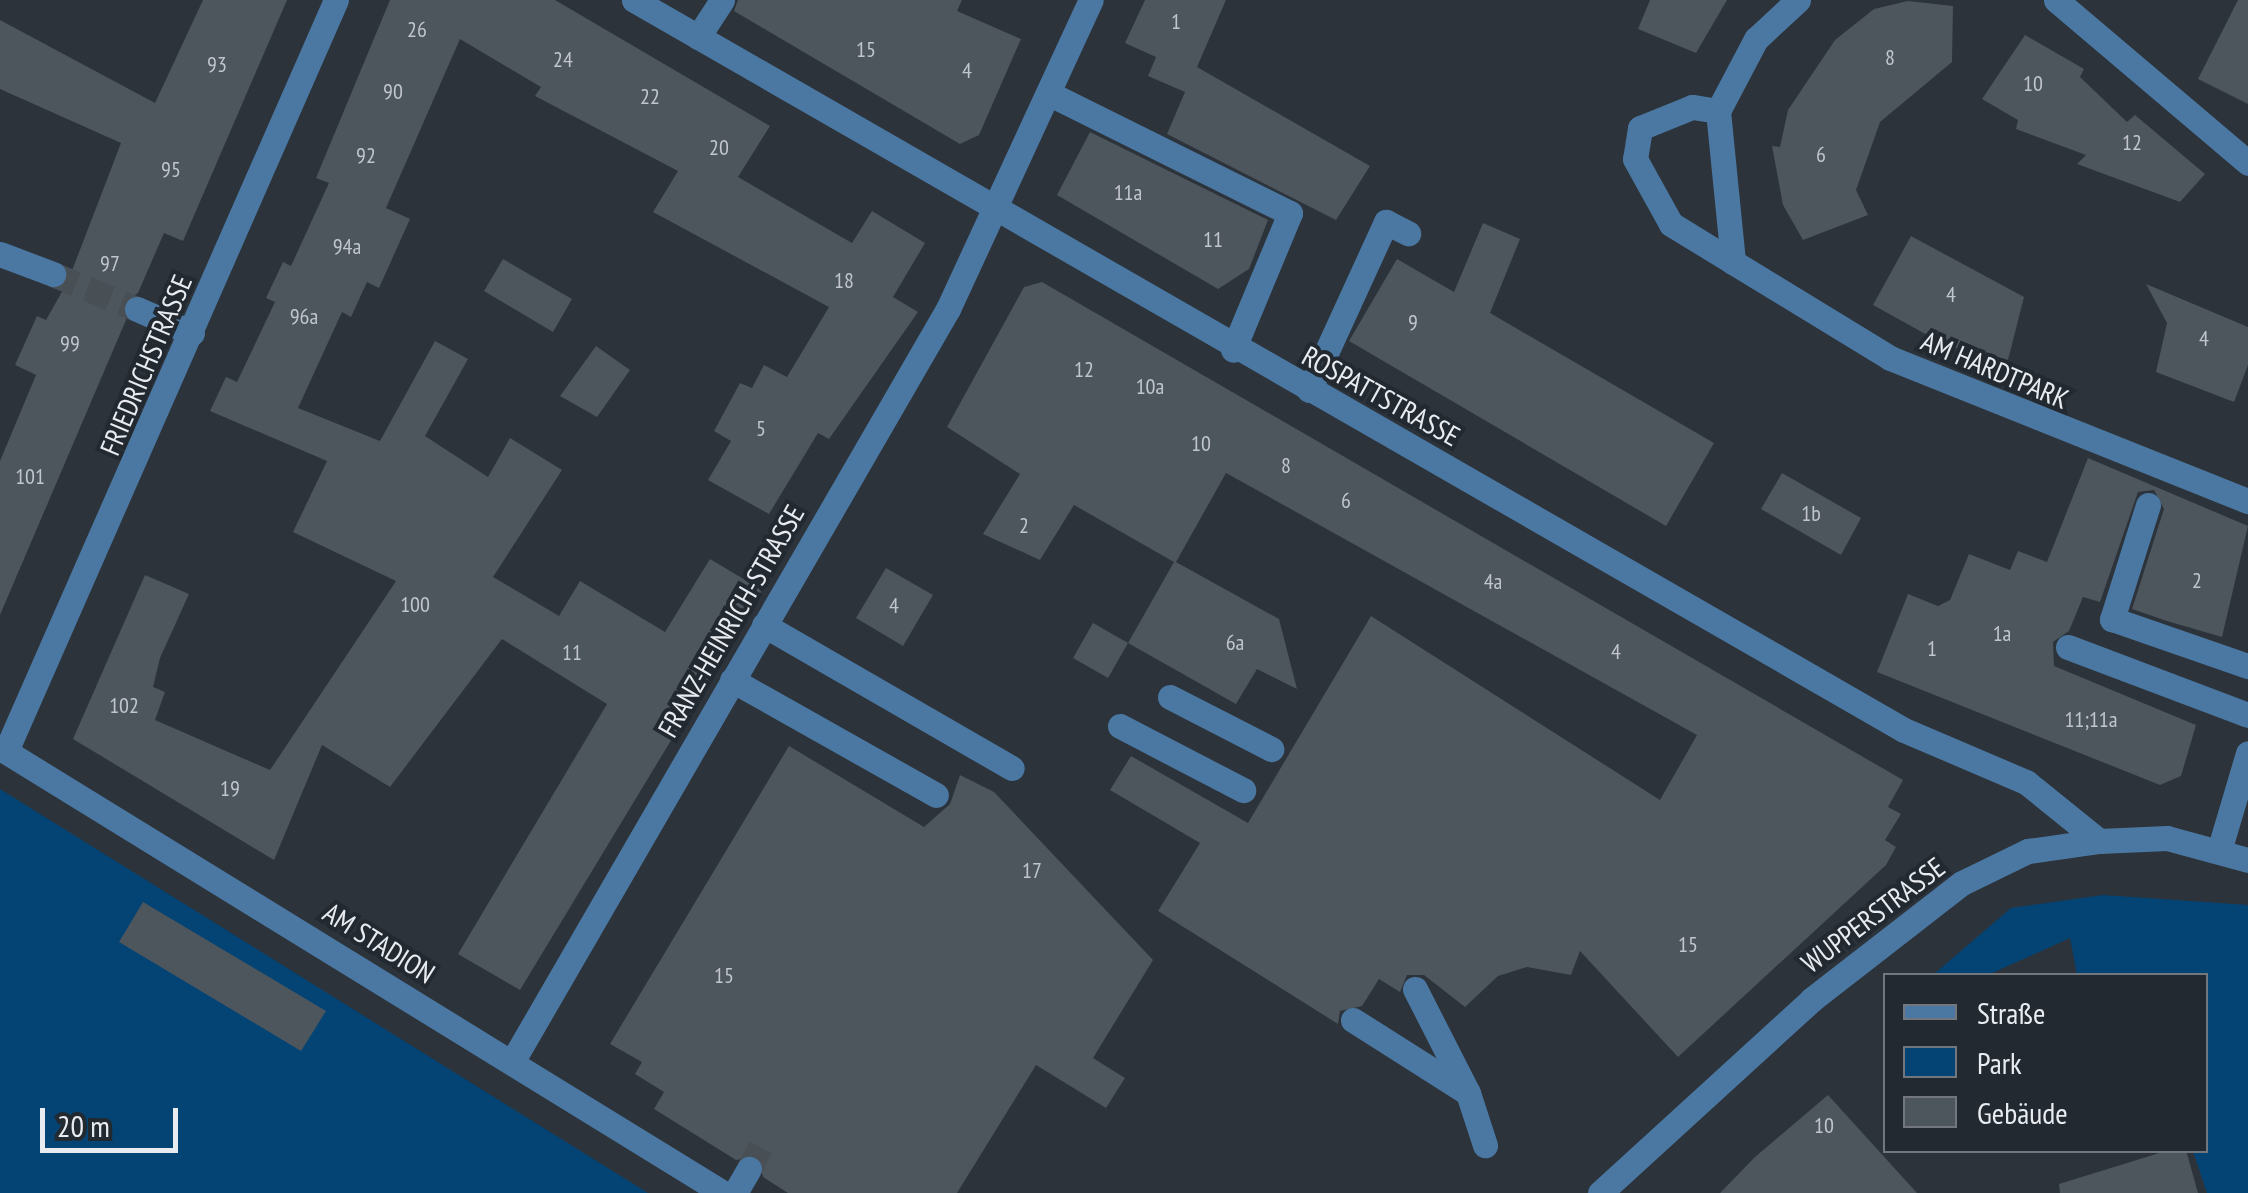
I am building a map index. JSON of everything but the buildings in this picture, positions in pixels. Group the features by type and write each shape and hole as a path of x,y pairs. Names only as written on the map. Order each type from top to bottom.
{"street":[{"name":"FRIEDRICHSTRASSE","path":"3,749 192,333 336,0"},
{"name":"ROSPATTSTRASSE","path":"634,0 1000,210 1233,350 1904,730 2026,782 2099,842"},
{"path":"698,37 722,0"},
{"name":"FRANZ-HEINRICH-STRASSE","path":"512,1062 1000,210 1090,0"},
{"path":"1733,262 1718,111 1756,39 1798,0"},
{"path":"2056,0 2248,163"},
{"path":"1050,94 1290,213 1233,350"},
{"name":"AM HARDTPARK","path":"1718,111 1692,107 1640,128 1635,159 1672,224 1924,373 2248,501"},
{"path":"1309,390 1386,222 1408,233"},
{"path":"0,254 53,274"},
{"path":"136,309 192,333"},
{"path":"2148,505 2112,619 2248,666"},
{"path":"764,625 1012,768"},
{"path":"2068,647 2248,715"},
{"path":"732,680 936,794"},
{"path":"1170,696 1271,749"},
{"path":"1120,726 1243,790"},
{"name":"AM STADION","path":"3,749 723,1193"},
{"path":"2219,851 2248,752"},
{"name":"WUPPERSTRASSE","path":"1600,1193 1810,1000 1962,883 2028,851 2099,842 2167,838 2248,860"},
{"path":"1415,989 1468,1093 1484,1145"},
{"path":"1353,1020 1468,1093"},
{"path":"735,1193 749,1168"}],"green space":[{"path":"0,789 648,1193 0,1193"},
{"path":"2103,895 2248,905 2248,1193 2207,1193 2194,1153 2208,1153 2208,973 2077,973 2070,938 1992,973 1935,973 2011,908"}],"tunnel":[{"path":"53,274 137,309"},
{"path":"749,1169 767,1137"}]}
